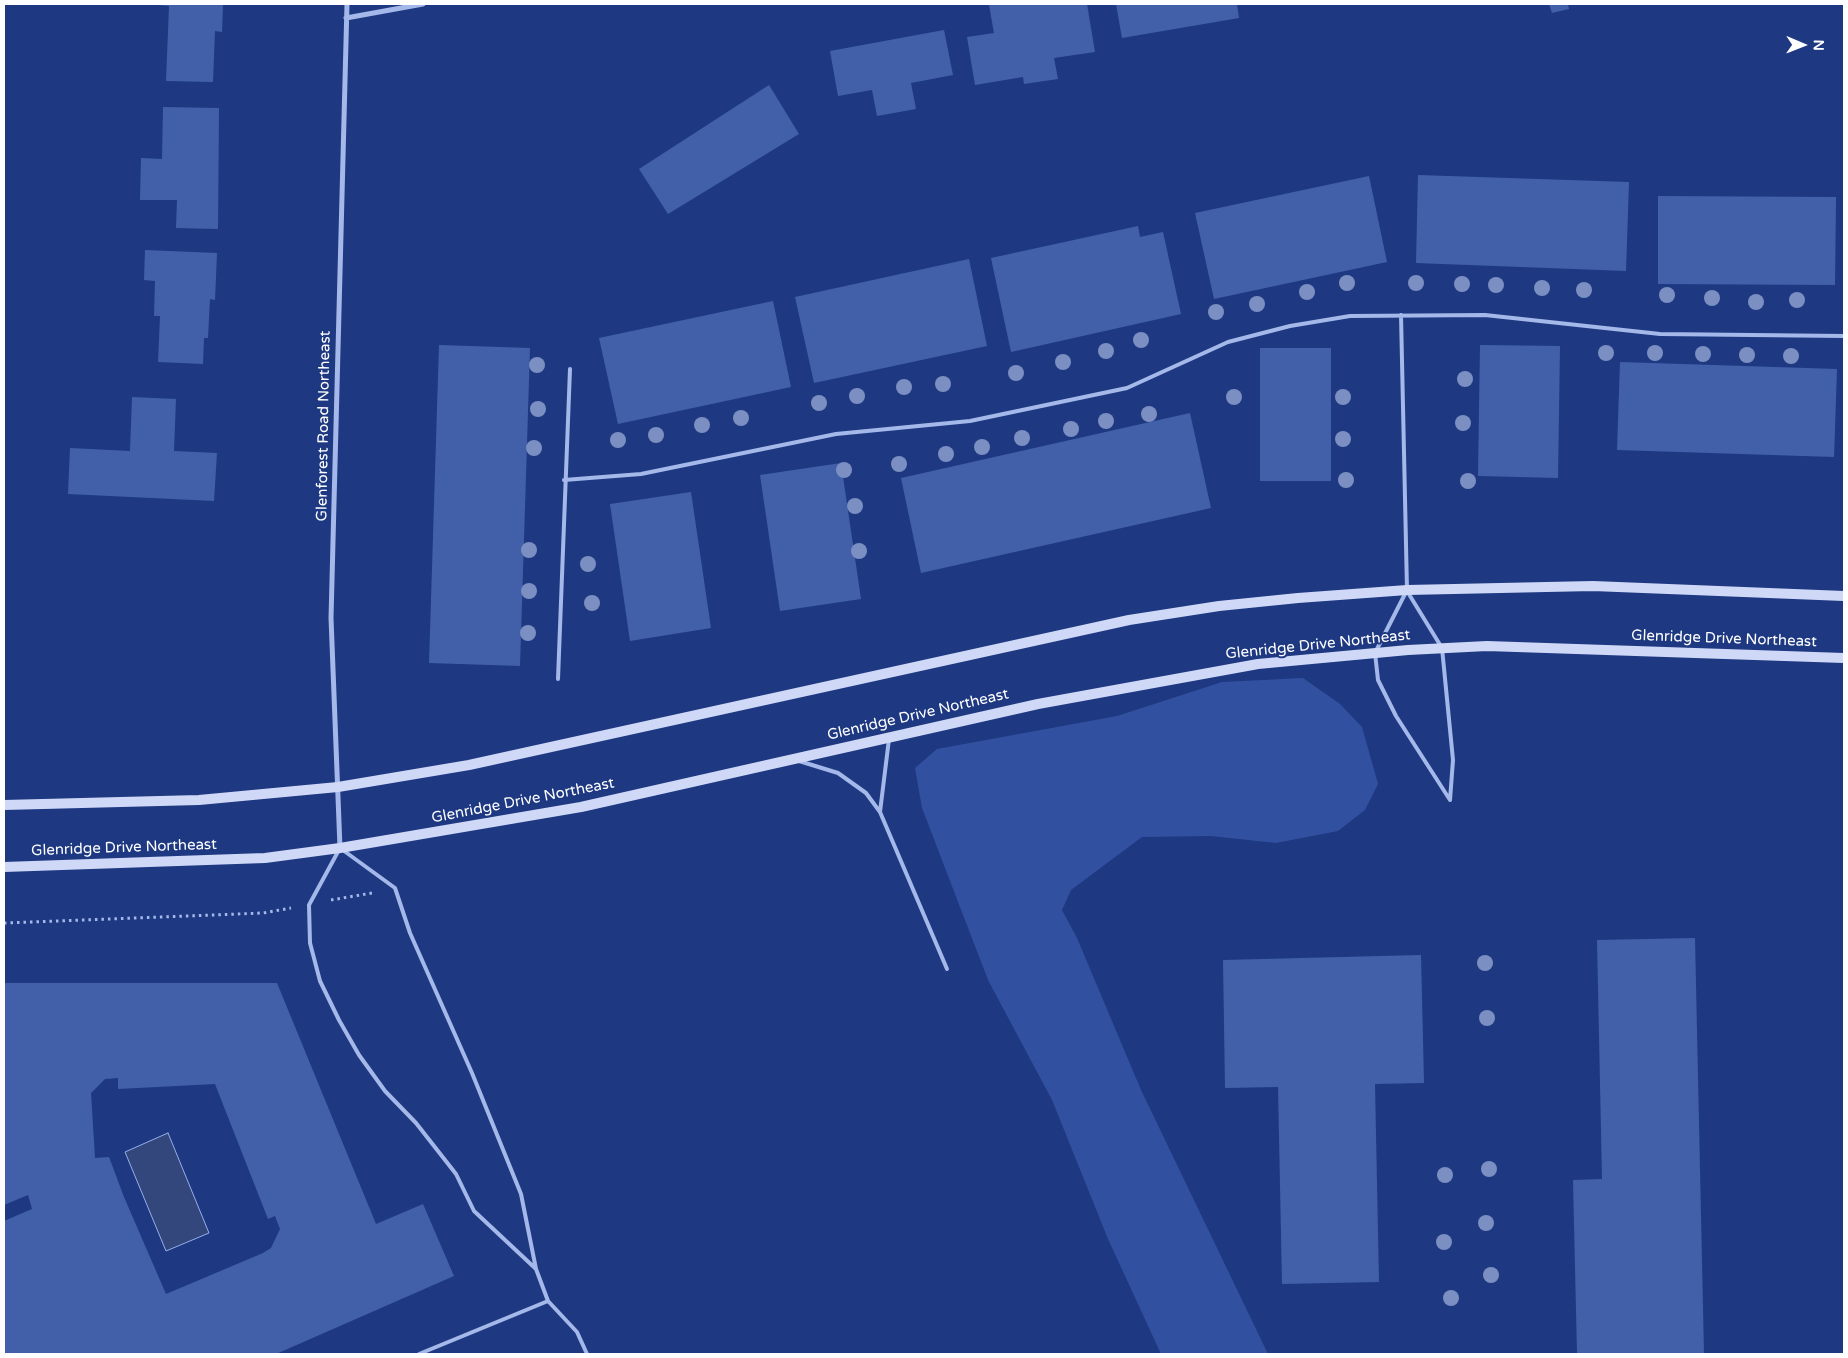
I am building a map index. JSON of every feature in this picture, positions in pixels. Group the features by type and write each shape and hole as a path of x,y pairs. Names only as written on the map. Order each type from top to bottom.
{"main road":[{"path":"4,805 199,800 338,787 479,763 1129,620 1219,606 1407,590 1593,586 1844,596"},
{"name":"Glenridge Drive Northeast","path":"4,867 265,858 340,848 581,807 1038,704 1258,664 1375,653 1486,646 1844,658"}],"street":[{"name":"Glenforest Road Northeast","path":"340,848 331,618 347,4"},
{"path":"346,18 423,4"}],"lane":[{"path":"1401,315 1407,590 1375,653 1378,680 1396,716 1450,800 1453,760 1442,648 1407,590"},
{"path":"564,480 641,474 836,434 970,421 1127,388 1236,339 1290,326 1350,316 1484,315 1660,334 1844,336"},
{"path":"558,679 564,480 570,369"},
{"path":"880,812 889,737"},
{"path":"792,759 838,773 866,793 880,812 947,970"},
{"path":"536,1269 474,1211 456,1174 416,1123 385,1091 360,1055 339,1020 320,982 310,943 309,905 340,848 395,888 410,933 472,1073 521,1194 536,1269 548,1301 577,1332 587,1354"},
{"path":"419,1354 548,1301"}],"path":[{"path":"4,923 263,913 395,888"}],"shaded area":[{"path":"1303,678 1340,704 1362,727 1378,784 1365,810 1338,831 1276,843 1211,836 1142,837 1071,890 1062,910 1077,938 1141,1090 1268,1354 1161,1354 1108,1239 1052,1100 988,980 922,808 915,768 937,749 1117,716 1222,682"},
{"path":"168,1133 209,1233 166,1251 125,1152"}],"building":[{"path":"159,4 223,4 222,32 215,31 213,82 166,81 169,6"},
{"path":"1087,4 1095,52 1054,58 1058,79 1024,84 1023,77 975,85 967,37 994,33 989,5"},
{"path":"1116,4 1237,4 1239,18 1122,38"},
{"path":"1549,4 1568,4 1569,9 1552,13"},
{"path":"944,30 953,75 911,83 916,109 877,116 872,90 838,96 830,51"},
{"path":"769,85 799,134 668,214 639,169"},
{"path":"163,107 219,108 218,229 176,228 177,200 140,200 141,158 162,159"},
{"path":"1418,175 1629,182 1626,271 1416,263"},
{"path":"1369,176 1387,262 1214,299 1195,213"},
{"path":"1658,196 1836,197 1835,285 1658,284"},
{"path":"1138,226 1140,237 1163,232 1181,314 1011,352 991,258"},
{"path":"145,250 217,253 215,300 210,299 208,338 204,338 203,364 158,362 160,316 154,316 155,281 144,280"},
{"path":"969,259 987,346 814,383 795,297"},
{"path":"773,301 791,387 618,424 599,338"},
{"path":"439,345 530,348 520,666 429,663"},
{"path":"1480,345 1560,346 1558,478 1478,476"},
{"path":"1260,348 1331,348 1331,481 1260,481"},
{"path":"1620,362 1837,369 1834,457 1617,450"},
{"path":"132,397 176,399 174,451 217,453 214,501 68,494 70,448 130,451"},
{"path":"1190,413 1211,508 921,573 901,478"},
{"path":"841,463 861,599 780,611 760,475"},
{"path":"691,492 711,628 630,641 610,504"},
{"path":"1695,938 1704,1354 1577,1354 1573,1180 1602,1179 1597,940"},
{"path":"1421,955 1424,1083 1375,1084 1379,1282 1282,1284 1278,1087 1225,1088 1223,960"},
{"path":"4,983 277,983 376,1224 423,1204 454,1276 276,1354 4,1354 4,1221 32,1209 28,1195 4,1205","holes":["118,1078 118,1089 215,1084 268,1219 275,1216 280,1229 271,1248 166,1294 124,1197 109,1157 95,1158 91,1093 105,1079"]}]}
